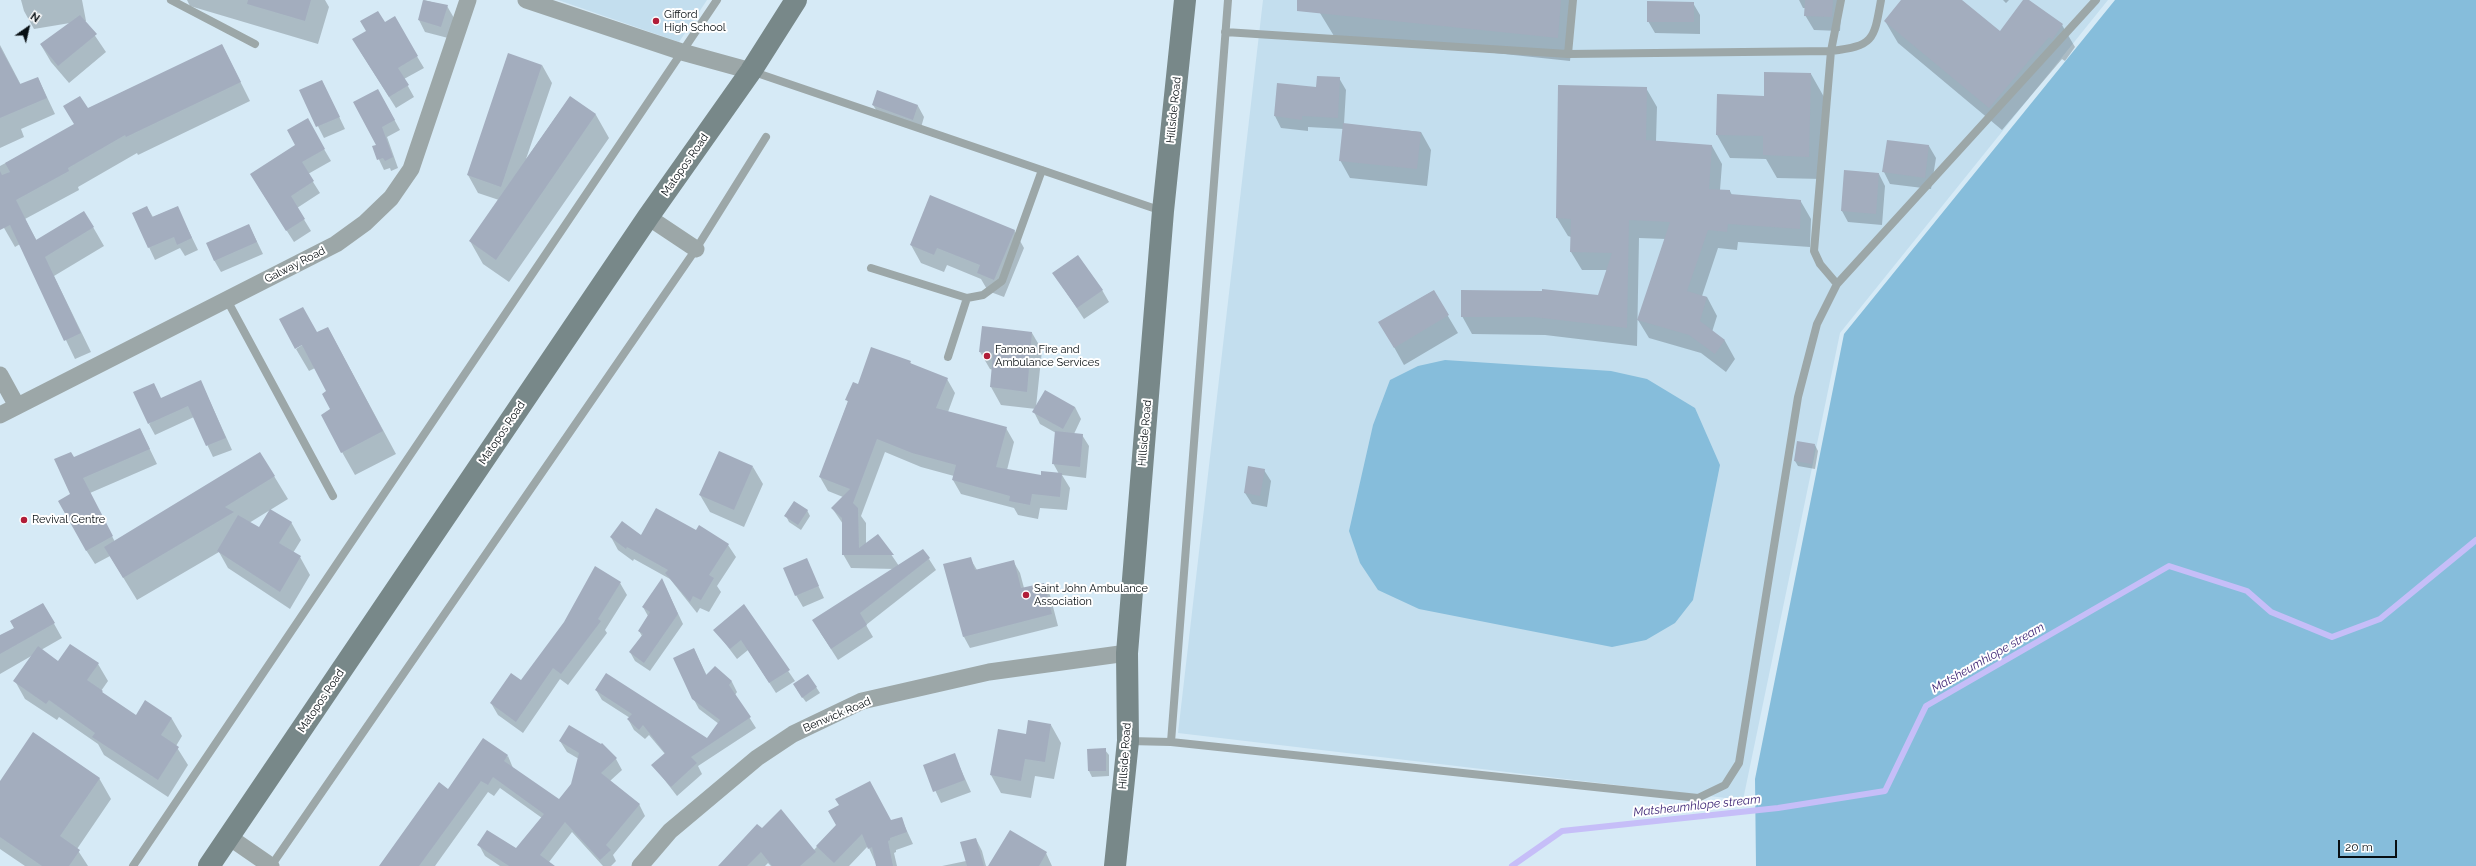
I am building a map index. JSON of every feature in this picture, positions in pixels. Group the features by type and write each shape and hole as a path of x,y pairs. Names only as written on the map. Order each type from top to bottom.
{"main road":[{"name":"Matopos Road","path":"209,866 648,217 751,70 796,0"},
{"name":"Hillside Road","path":"1115,866 1128,741 1127,653 1163,211 1185,0"}],"street":[{"name":"Galway Road","path":"0,415 336,244 365,223 391,198 411,169 468,0"},
{"path":"526,0 682,52 751,70"},
{"path":"648,217 696,249"},
{"path":"0,375 17,406"},
{"name":"Benwick Road","path":"640,866 670,831 757,758 793,734 862,701 989,672 1127,653"},
{"path":"229,837 271,866"}],"lane":[{"path":"171,0 255,44"},
{"path":"133,866 716,0"},
{"path":"1171,742 1228,0"},
{"path":"1568,54 1573,0"},
{"path":"1837,284 1820,264 1814,251 1831,51 1840,0"},
{"path":"1225,32 1568,54 1831,51 1857,48 1869,41 1875,31 1881,0"},
{"path":"1128,741 1171,742 1698,798 1725,785 1739,763 1798,397 1817,324 1837,284 2096,0"},
{"path":"751,70 1163,211"},
{"path":"271,866 696,249 766,137"},
{"path":"871,268 967,298 983,295 1002,281 1042,170"},
{"path":"948,357 967,298"},
{"path":"227,300 333,496"}],"shaded area":[{"name":"Gifford High School","path":"558,0 707,0 679,42"},
{"path":"1263,0 2108,0 1840,333 1743,800 1178,733"},
{"path":"2115,0 2476,0 2476,866 1756,866 1755,779 1844,334"},
{"path":"1445,360 1611,371 1647,379 1695,408 1720,465 1693,600 1675,623 1646,640 1612,647 1419,609 1378,590 1360,563 1349,531 1373,425 1390,380 1418,366"}],"building":[{"path":"248,0 311,0 305,21 247,4"},
{"path":"423,0 448,5 441,27 418,20"},
{"path":"1297,0 1561,0 1558,38 1297,11"},
{"path":"1805,0 1833,0 1832,17 1804,16"},
{"path":"1901,0 1962,0 2000,31 2023,0 2029,0 2063,24 2052,40 2049,37 1989,108 1884,21"},
{"path":"1647,1 1694,2 1694,22 1647,22"},
{"path":"378,11 385,22 395,16 418,56 398,68 409,85 389,97 352,39 366,31 360,21"},
{"path":"80,15 97,34 58,66 40,44"},
{"path":"222,44 241,82 126,137 125,135 68,168 69,171 16,200 36,240 84,211 94,227 45,257 81,333 64,341 10,225 0,230 0,171 2,175 10,172 5,163 74,124 63,106 80,96 88,108"},
{"path":"0,47 20,84 38,77 47,98 0,118"},
{"path":"508,53 542,65 501,187 467,175"},
{"path":"1764,72 1811,73 1809,157 1763,155 1763,136 1716,135 1717,94 1764,96"},
{"path":"1317,76 1340,77 1338,118 1302,116 1302,120 1274,116 1277,83 1316,87"},
{"path":"322,80 340,117 316,127 299,90"},
{"path":"1558,85 1647,87 1646,140 1712,145 1709,189 1730,190 1730,194 1801,200 1800,229 1728,224 1727,232 1708,230 1687,291 1707,297 1700,321 1725,340 1715,354 1689,335 1637,320 1670,222 1629,220 1627,328 1534,317 1461,317 1461,290 1542,291 1542,289 1598,295 1612,253 1570,252 1571,219 1556,218"},
{"path":"378,89 395,120 382,127 393,157 385,161 383,158 377,160 372,146 376,145 353,102"},
{"path":"877,90 918,105 913,120 872,105"},
{"path":"570,96 596,114 496,260 469,241"},
{"path":"308,118 325,149 302,162 314,181 291,196 305,219 286,231 250,174 295,145 287,130"},
{"path":"1343,123 1421,132 1417,169 1339,161"},
{"path":"1887,140 1929,145 1925,178 1882,172"},
{"path":"1844,170 1879,173 1876,214 1841,211"},
{"path":"930,195 1015,230 994,280 977,273 980,265 937,248 934,255 910,245"},
{"path":"147,206 152,217 178,206 192,238 177,245 174,237 148,248 132,213"},
{"path":"249,224 257,242 214,261 206,243"},
{"path":"1078,255 1103,290 1077,308 1052,273"},
{"path":"1434,290 1449,315 1394,348 1378,322"},
{"path":"303,307 317,332 328,327 383,431 341,453 321,415 330,409 322,394 326,391 302,345 295,349 279,319"},
{"path":"982,326 1032,332 1027,392 990,387 993,353 979,352"},
{"path":"871,347 911,361 910,363 948,378 936,408 1007,427 996,467 1041,475 1041,471 1062,473 1060,497 1032,494 1030,505 1009,501 1010,496 952,480 956,465 912,453 877,439 853,503 858,508 859,548 878,534 894,555 842,555 842,518 831,508 850,489 819,477 848,401 845,400 853,382 858,384"},
{"path":"201,380 226,438 206,446 188,406 148,424 133,392 154,383 161,398"},
{"path":"1045,390 1075,407 1063,429 1032,412"},
{"path":"140,428 150,449 83,478 113,536 86,551 58,501 70,494 54,459 71,452 74,457"},
{"path":"1055,431 1083,434 1080,467 1052,464"},
{"path":"1797,441 1815,444 1812,464 1794,461"},
{"path":"719,451 753,466 734,510 699,495"},
{"path":"260,452 275,476 225,507 234,512 123,578 104,547"},
{"path":"1248,466 1265,469 1260,496 1244,493"},
{"path":"794,501 808,510 798,525 784,516"},
{"path":"656,508 696,530 699,525 729,544 709,575 714,578 701,600 693,596 690,602 665,573 668,570 627,547 626,549 610,537 622,521 641,535"},
{"path":"270,509 292,522 279,543 301,556 280,592 217,551 238,515 259,527"},
{"path":"923,549 930,558 860,613 867,625 831,649 812,620"},
{"name":"Saint John Ambulance Association","path":"971,557 975,570 1014,560 1021,588 1044,583 1052,614 963,637 943,564"},
{"path":"807,558 819,586 795,596 783,568"},
{"path":"595,566 621,582 598,619 601,621 561,674 553,668 516,722 490,703 511,673 521,680 564,622"},
{"path":"662,578 678,614 644,663 629,652 643,634 638,631 650,612 642,607"},
{"path":"43,603 55,623 0,654 0,635 14,628 10,621"},
{"path":"744,604 790,670 769,683 741,640 730,649 713,630"},
{"path":"70,644 99,663 87,680 103,691 102,692 136,715 145,700 172,718 161,735 179,747 158,780 92,737 95,733 49,700 46,704 13,681 38,646 58,661"},
{"path":"694,648 706,675 715,666 732,681 729,685 751,717 691,757 697,763 671,787 651,765 665,753 643,725 639,730 627,719 632,714 595,690 606,673 707,738 720,720 692,699 673,658"},
{"path":"808,674 817,687 802,698 793,684"},
{"path":"1028,720 1051,724 1045,762 1025,759 1021,781 990,775 998,729 1026,734"},
{"path":"569,725 601,744 602,743 617,758 601,773 640,804 606,845 611,850 600,860 565,822 540,855 555,866 509,866 477,845 487,830 516,848 544,814 493,777 488,785 481,781 419,866 379,866 439,782 448,789 483,738 508,755 504,761 559,799 571,784 579,753 559,741"},
{"path":"33,732 100,778 60,836 80,850 69,866 42,866 0,837 0,781"},
{"path":"1106,748 1106,771 1088,771 1087,749"},
{"path":"955,753 965,780 933,792 923,765"},
{"path":"870,781 891,820 902,817 907,832 890,838 888,841 893,866 876,866 872,847 868,849 862,834 834,863 816,846 836,825 828,811 839,805 835,799"},
{"path":"781,809 816,852 800,866 772,866 761,852 747,866 718,866 757,824 762,828"},
{"path":"1010,830 1047,852 1039,866 988,866"},
{"path":"976,838 984,866 967,866 960,842"}],"waterway":[{"name":"Matsheumhlope stream","path":"1512,866 1562,831 1778,808 1885,791 1926,706 2169,566 2247,591 2271,612 2332,637 2380,619 2476,540"}],"place":[{"name":"Gifford High School","path":"656,21"},
{"name":"Famona Fire and Ambulance Services","path":"987,356"},
{"name":"Revival Centre","path":"24,520"},
{"name":"Saint John Ambulance Association","path":"1026,595"}]}
